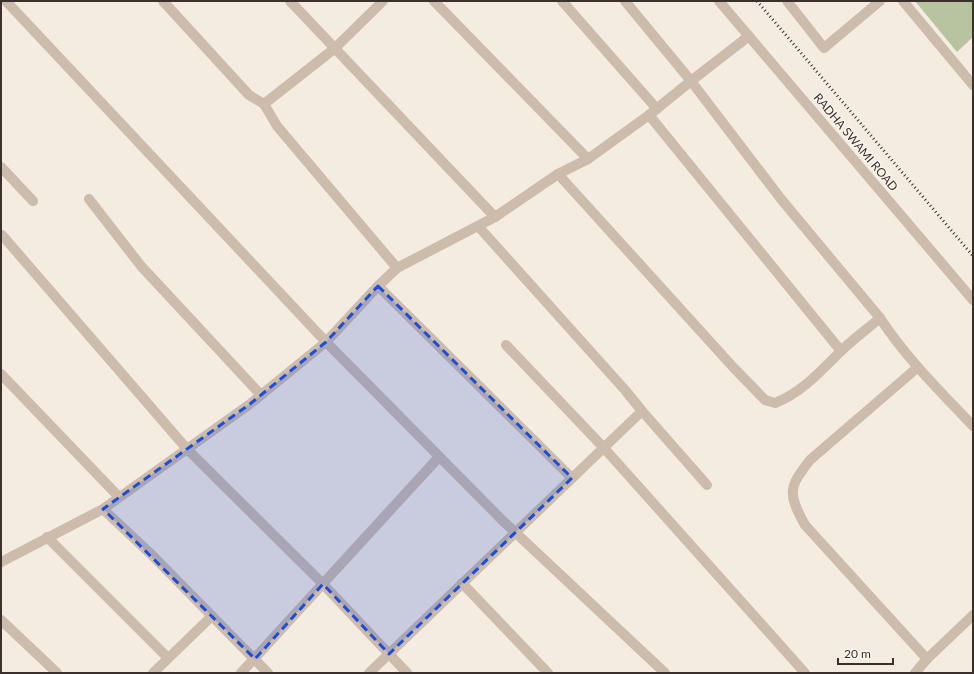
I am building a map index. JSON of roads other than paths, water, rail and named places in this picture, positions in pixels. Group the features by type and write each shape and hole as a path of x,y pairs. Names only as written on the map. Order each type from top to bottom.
{"street":[{"path":"6,1 326,342 515,533 665,673"},
{"path":"163,1 249,95 264,104 277,126 397,268"},
{"path":"290,1 334,49 496,217"},
{"path":"264,104 334,49 383,1"},
{"path":"434,1 588,159"},
{"path":"562,1 653,112 841,351"},
{"path":"625,1 691,81 781,199 880,318 888,331 918,367 973,426"},
{"name":"RADHA SWAMI ROAD","path":"719,1 973,300"},
{"path":"786,1 824,48 880,1"},
{"path":"903,1 973,85"},
{"path":"1,562 102,509 120,497 261,395 326,342 378,286 397,268 496,217 558,174 588,159 653,112 749,36"},
{"path":"1,167 33,201"},
{"path":"558,174 733,367 765,400 775,403 786,399 804,386 841,351 880,318"},
{"path":"89,199 141,266 261,395"},
{"path":"478,226 625,390 707,485"},
{"path":"2,235 187,449 323,584 407,673"},
{"path":"378,286 572,478"},
{"path":"506,345 604,448 805,673"},
{"path":"918,367 810,460 798,476 793,486 793,498 805,525 927,659"},
{"path":"1,374 120,497"},
{"path":"369,673 642,411"},
{"path":"241,673 439,457"},
{"path":"102,509 154,557 268,673"},
{"path":"47,537 168,658"},
{"path":"462,583 548,673"},
{"path":"915,673 927,659 973,614"},
{"path":"153,673 212,616"},
{"path":"1,620 57,673"}],"railway":[{"path":"757,1 973,256"}]}
